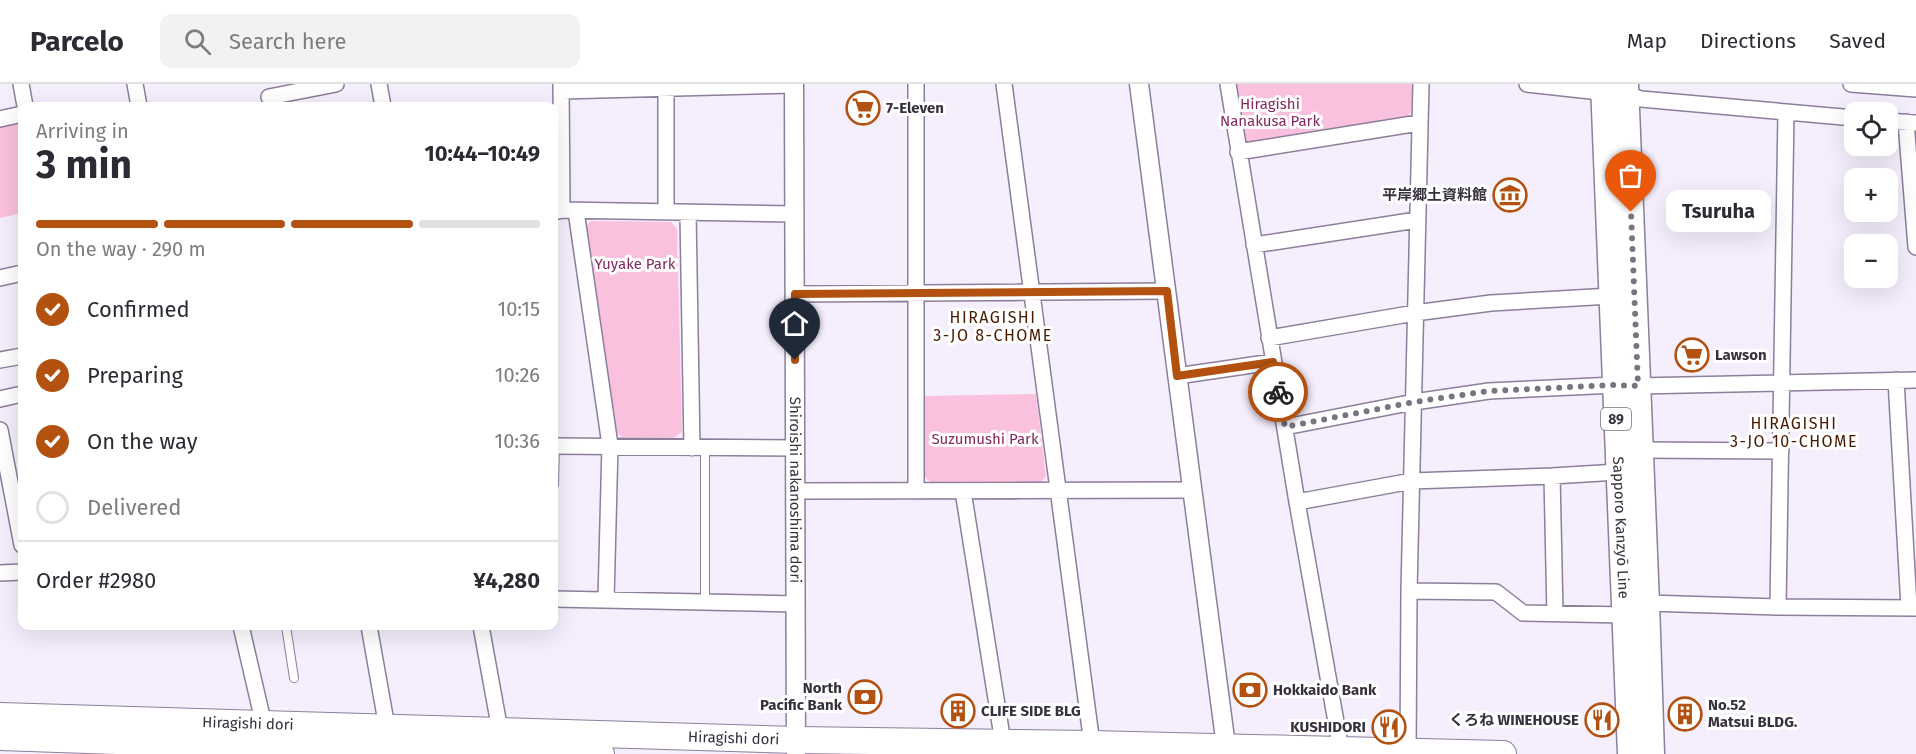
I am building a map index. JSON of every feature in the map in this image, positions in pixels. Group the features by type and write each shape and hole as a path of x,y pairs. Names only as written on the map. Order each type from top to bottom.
{"highway":[{"name":"Hiragishi dori","path":"0,716 93,738 216,749 263,735 344,751 388,738"},
{"name":"Hiragishi dori","path":"0,737 263,735 388,738 601,754"},
{"name":"Hiragishi dori","path":"502,745 1004,748 1092,744 1227,751 1341,750 1503,754"}],"main road":[{"name":"Sapporo Kanzyō Line","path":"1615,89 1611,296 1630,754"},
{"name":"Sapporo Kanzyō Line","path":"1615,89 1638,386 1652,754"}],"street":[{"path":"21,84 24,102"},
{"path":"135,84 138,102"},
{"path":"268,96 336,84"},
{"path":"379,84 382,102"},
{"path":"915,84 916,490"},
{"path":"1004,84 1092,744"},
{"path":"1139,84 1227,751"},
{"path":"1228,84 1273,362 1341,750"},
{"path":"1408,753 1409,591 1421,84"},
{"path":"1527,84 1615,89 1641,99 1844,117"},
{"path":"1851,84 1916,89"},
{"path":"606,600 610,445 564,211 561,88 666,89 794,85"},
{"name":"Shiroishi nakanoshima dori","path":"794,85 796,747"},
{"path":"666,89 666,212"},
{"path":"1778,607 1786,112"},
{"path":"0,119 18,115"},
{"path":"1238,152 1419,123"},
{"path":"1911,123 1916,247"},
{"path":"564,211 794,214"},
{"path":"688,213 698,448"},
{"path":"1254,245 1417,220"},
{"path":"0,278 18,274"},
{"path":"795,294 1167,291"},
{"path":"1269,338 1415,313 1491,303 1611,296"},
{"path":"0,360 18,357"},
{"path":"1177,376 1273,362"},
{"path":"1647,603 1913,608 1896,380"},
{"path":"1285,427 1414,402 1489,391 1614,385 1916,380"},
{"path":"0,399 18,395"},
{"path":"0,430 18,524"},
{"path":"558,444 796,448"},
{"path":"1641,450 1780,451"},
{"path":"1297,501 1412,481 1618,472"},
{"path":"1552,476 1555,614"},
{"path":"796,491 1191,490"},
{"path":"963,491 1004,748"},
{"path":"0,573 18,572"},
{"path":"1409,591 1496,592 1523,613 1624,615"},
{"path":"558,599 796,604"},
{"path":"242,630 263,735"},
{"path":"370,630 388,738"},
{"path":"483,630 502,745"}],"lane":[{"path":"698,448 705,602"},
{"path":"287,630 294,678"}],"green space":[{"name":"Hiragishi Nanakusa Park","path":"1237,84 1413,84 1411,112 1406,118 1252,145 1246,142"},
{"path":"18,122 18,214 0,218 0,125"},
{"name":"Yuyake Park","path":"591,221 671,222 677,229 682,432 674,438 622,437 617,433 586,226"},
{"name":"Suzumushi Park","path":"1036,394 1046,476 1041,482 931,483 925,477 925,396"}],"way so far":[{"path":"1278,392 1285,427 1414,402 1489,391 1614,385 1638,386 1631,212"}],"place":[{"name":"7-Eleven","path":"863,108"},
{"name":"平岸郷土資料館","path":"1510,195"},
{"name":"Tsuruha","path":"1631,212"},
{"name":"Lawson","path":"1692,355"},
{"name":"Hokkaido Bank","path":"1250,690"},
{"name":"North Pacific Bank","path":"865,697"},
{"name":"CLIFE SIDE BLG","path":"958,711"},
{"name":"No.52 Matsui BLDG.","path":"1685,714"},
{"name":"くろね WINEHOUSE","path":"1602,720"},
{"name":"KUSHIDORI","path":"1389,727"}],"district":[{"name":"HIRAGISHI 3-JO 8-CHOME","path":"993,326"},
{"name":"HIRAGISHI 3-JO 10-CHOME","path":"1794,432"}],"route":[{"path":"795,360 795,294 1167,291 1177,376 1273,362 1278,392"}]}
